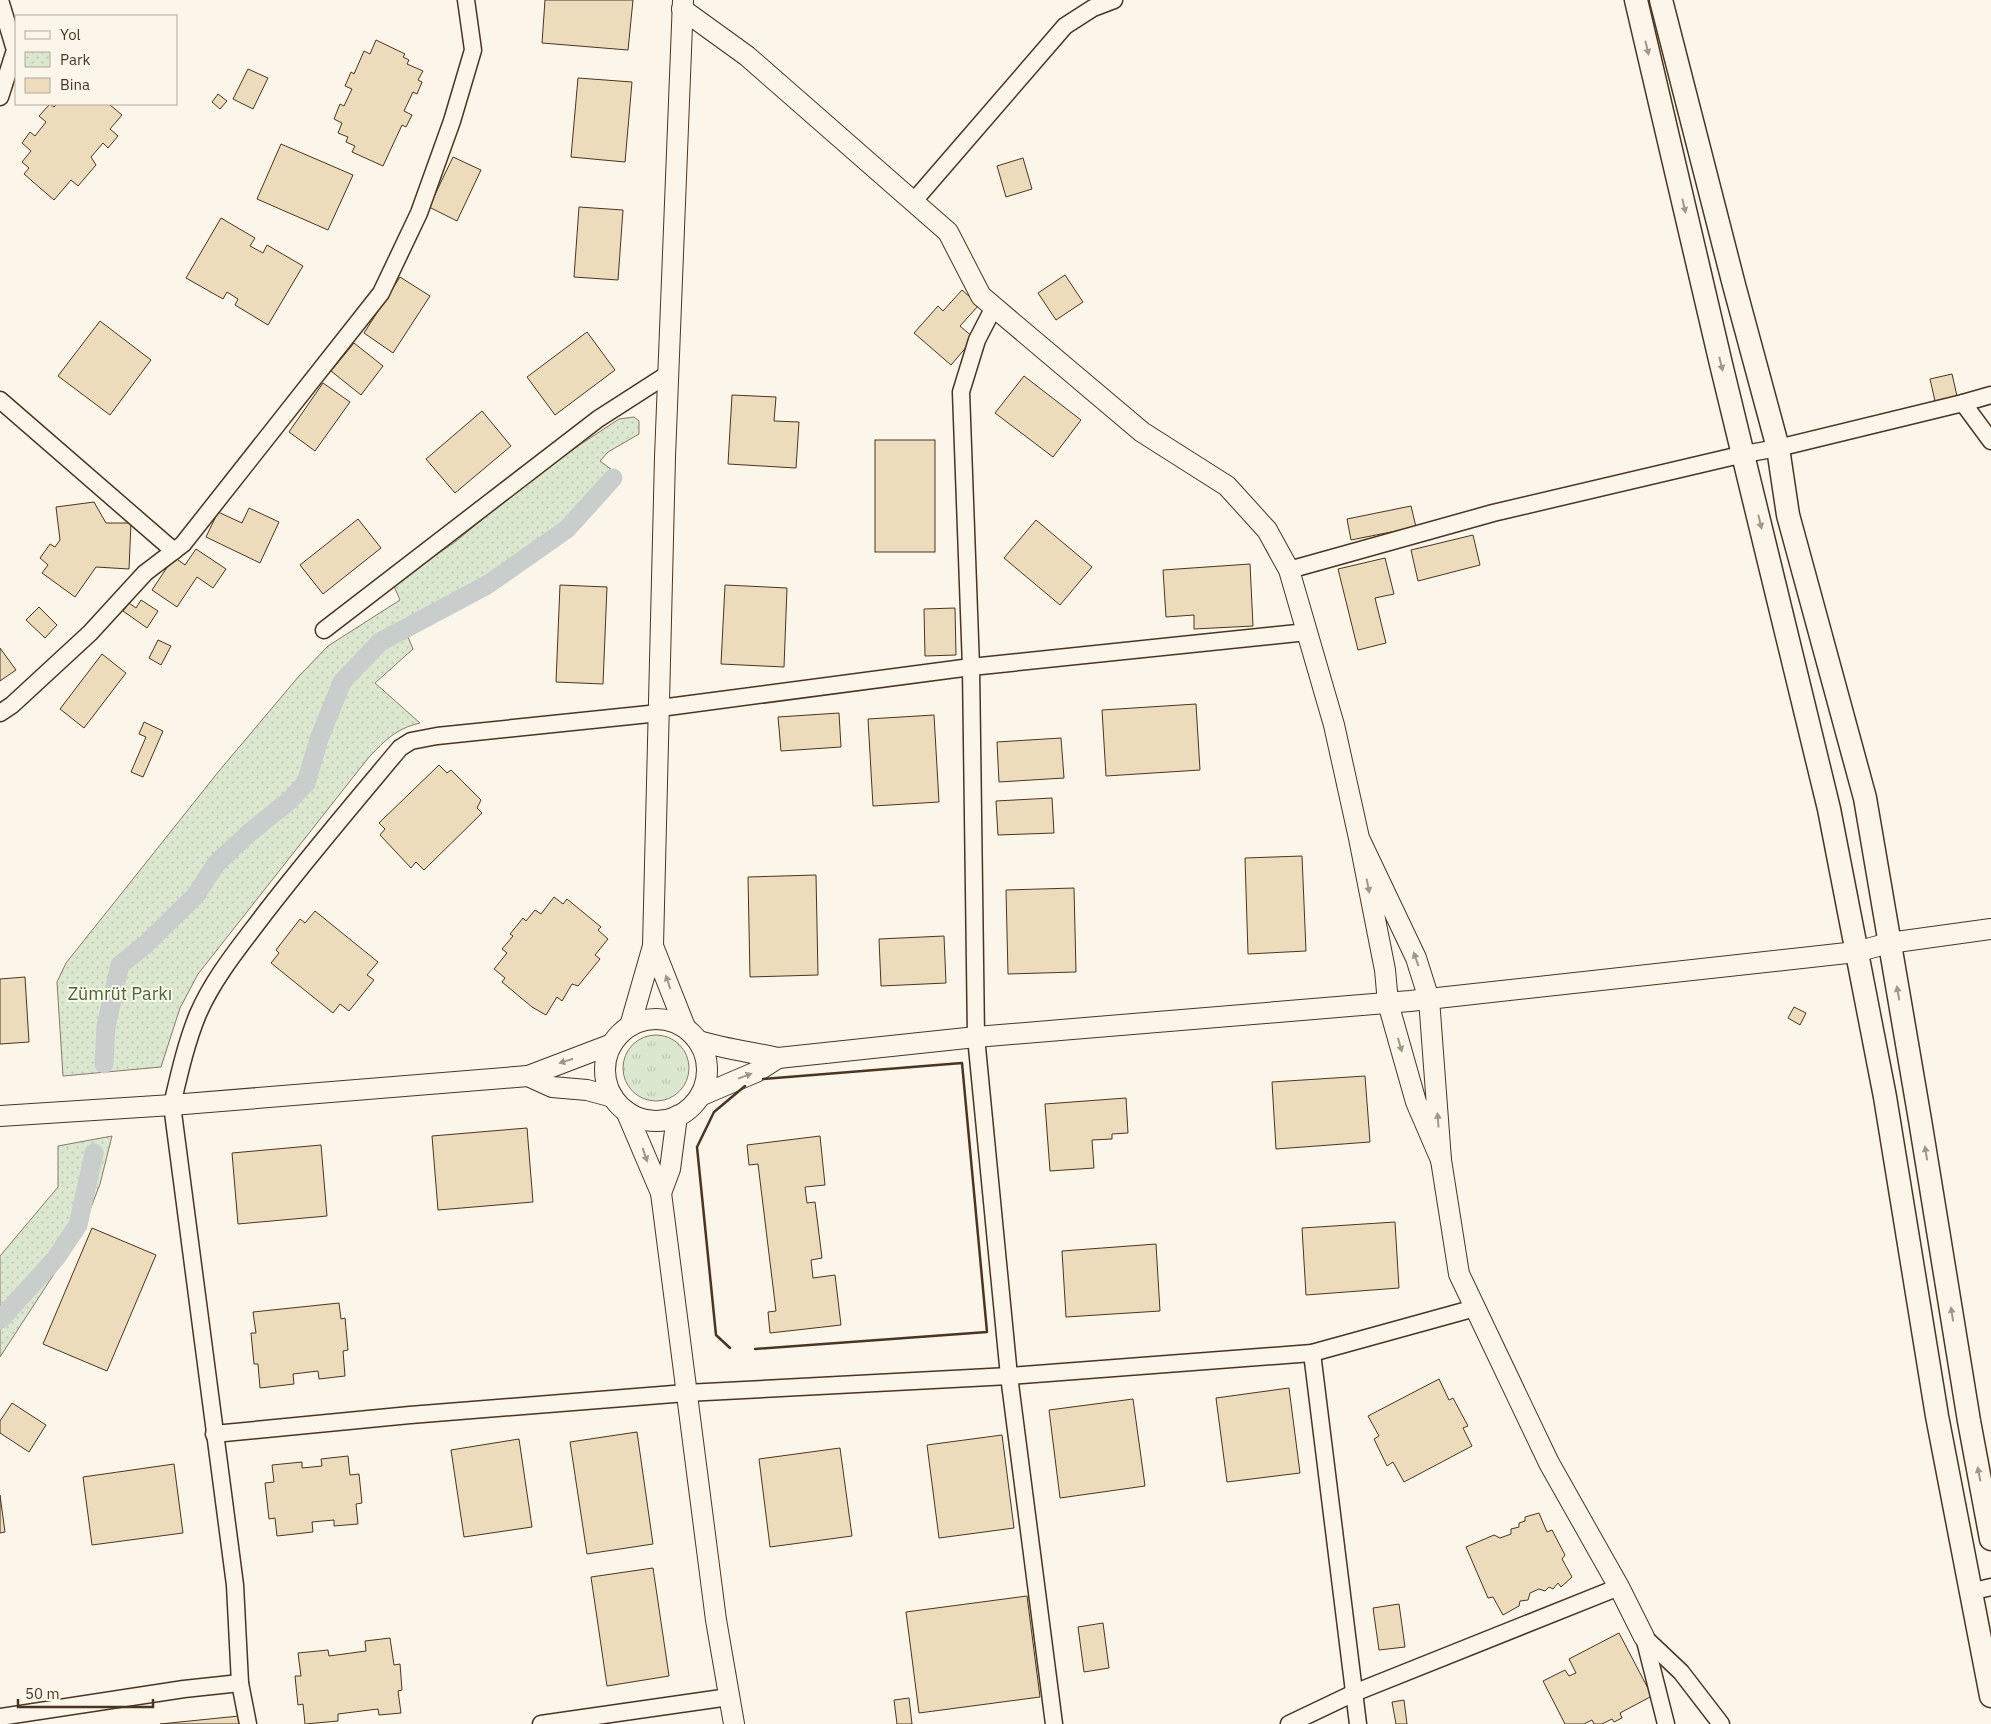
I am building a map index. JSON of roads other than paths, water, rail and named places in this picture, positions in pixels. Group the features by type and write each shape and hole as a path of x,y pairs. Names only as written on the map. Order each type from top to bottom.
{"main road":[{"path":"1636,0 1829,809 1885,1097 1937,1416 1981,1589 1991,1696"},
{"path":"1662,0 1734,285 1778,448 1788,516 1865,798 1969,1421 1991,1539"}],"street":[{"path":"0,0 15,50 0,97"},
{"path":"0,713 12,705 90,633 145,573 182,544 382,293 419,213 452,121 468,68 473,50 466,0"},
{"path":"913,202 1065,26 1093,8 1114,0"},
{"path":"678,3 747,56 948,232 981,296 1142,432 1227,486 1267,530 1289,570 1334,725 1385,970 1388,1003 1416,1102 1441,1160"},
{"path":"630,1026 653,946 678,3"},
{"path":"994,307 977,340 961,392 971,668 976,1037 1009,1376 1054,1724"},
{"path":"324,630 598,419 668,374"},
{"path":"1289,570 1493,513 1744,454 1778,448 1991,395"},
{"path":"0,400 174,551"},
{"path":"1963,403 1991,441"},
{"path":"248,1724 240,1683 235,1585 172,1106 181,1067 198,1014 218,977 297,872 400,748 411,741 437,736 660,711 971,668 1307,632"},
{"path":"1359,838 1416,958 1429,999 1441,1160 1459,1274 1549,1463 1619,1587 1644,1637 1666,1724"},
{"path":"734,1724 716,1620 661,1193 605,1074 607,1056 612,1044 630,1026 655,1018 668,1020 723,1049 778,1058 976,1037 1429,999 1856,952 1889,943 1991,929"},
{"path":"528,1076 552,1087 587,1090 620,1104 633,1116 650,1121 667,1120 690,1108 705,1087 708,1070 705,1052 692,1034 653,946"},
{"path":"0,1116 172,1106 528,1076 612,1044"},
{"path":"700,1096 756,1072 778,1058"},
{"path":"661,1193 670,1169 677,1116"},
{"path":"214,1434 410,1415 686,1393 1009,1376 1312,1353 1475,1308"},
{"path":"1312,1353 1343,1588 1358,1724"},
{"path":"1289,1724 1354,1694 1619,1587"},
{"path":"1644,1637 1681,1672 1722,1724"},
{"path":"5,1719 184,1689 240,1683"},
{"path":"541,1724 729,1697"}],"waterway":[{"path":"104,1064 106,1026 120,965 145,945 196,895 216,864 249,833 290,800 306,783 319,739 342,682 380,642 487,585 567,529 613,478"},
{"path":"0,1320 56,1258 78,1225 94,1153"}],"park label":[{"name":"Zümrüt Parkı","path":"120,993"}]}
